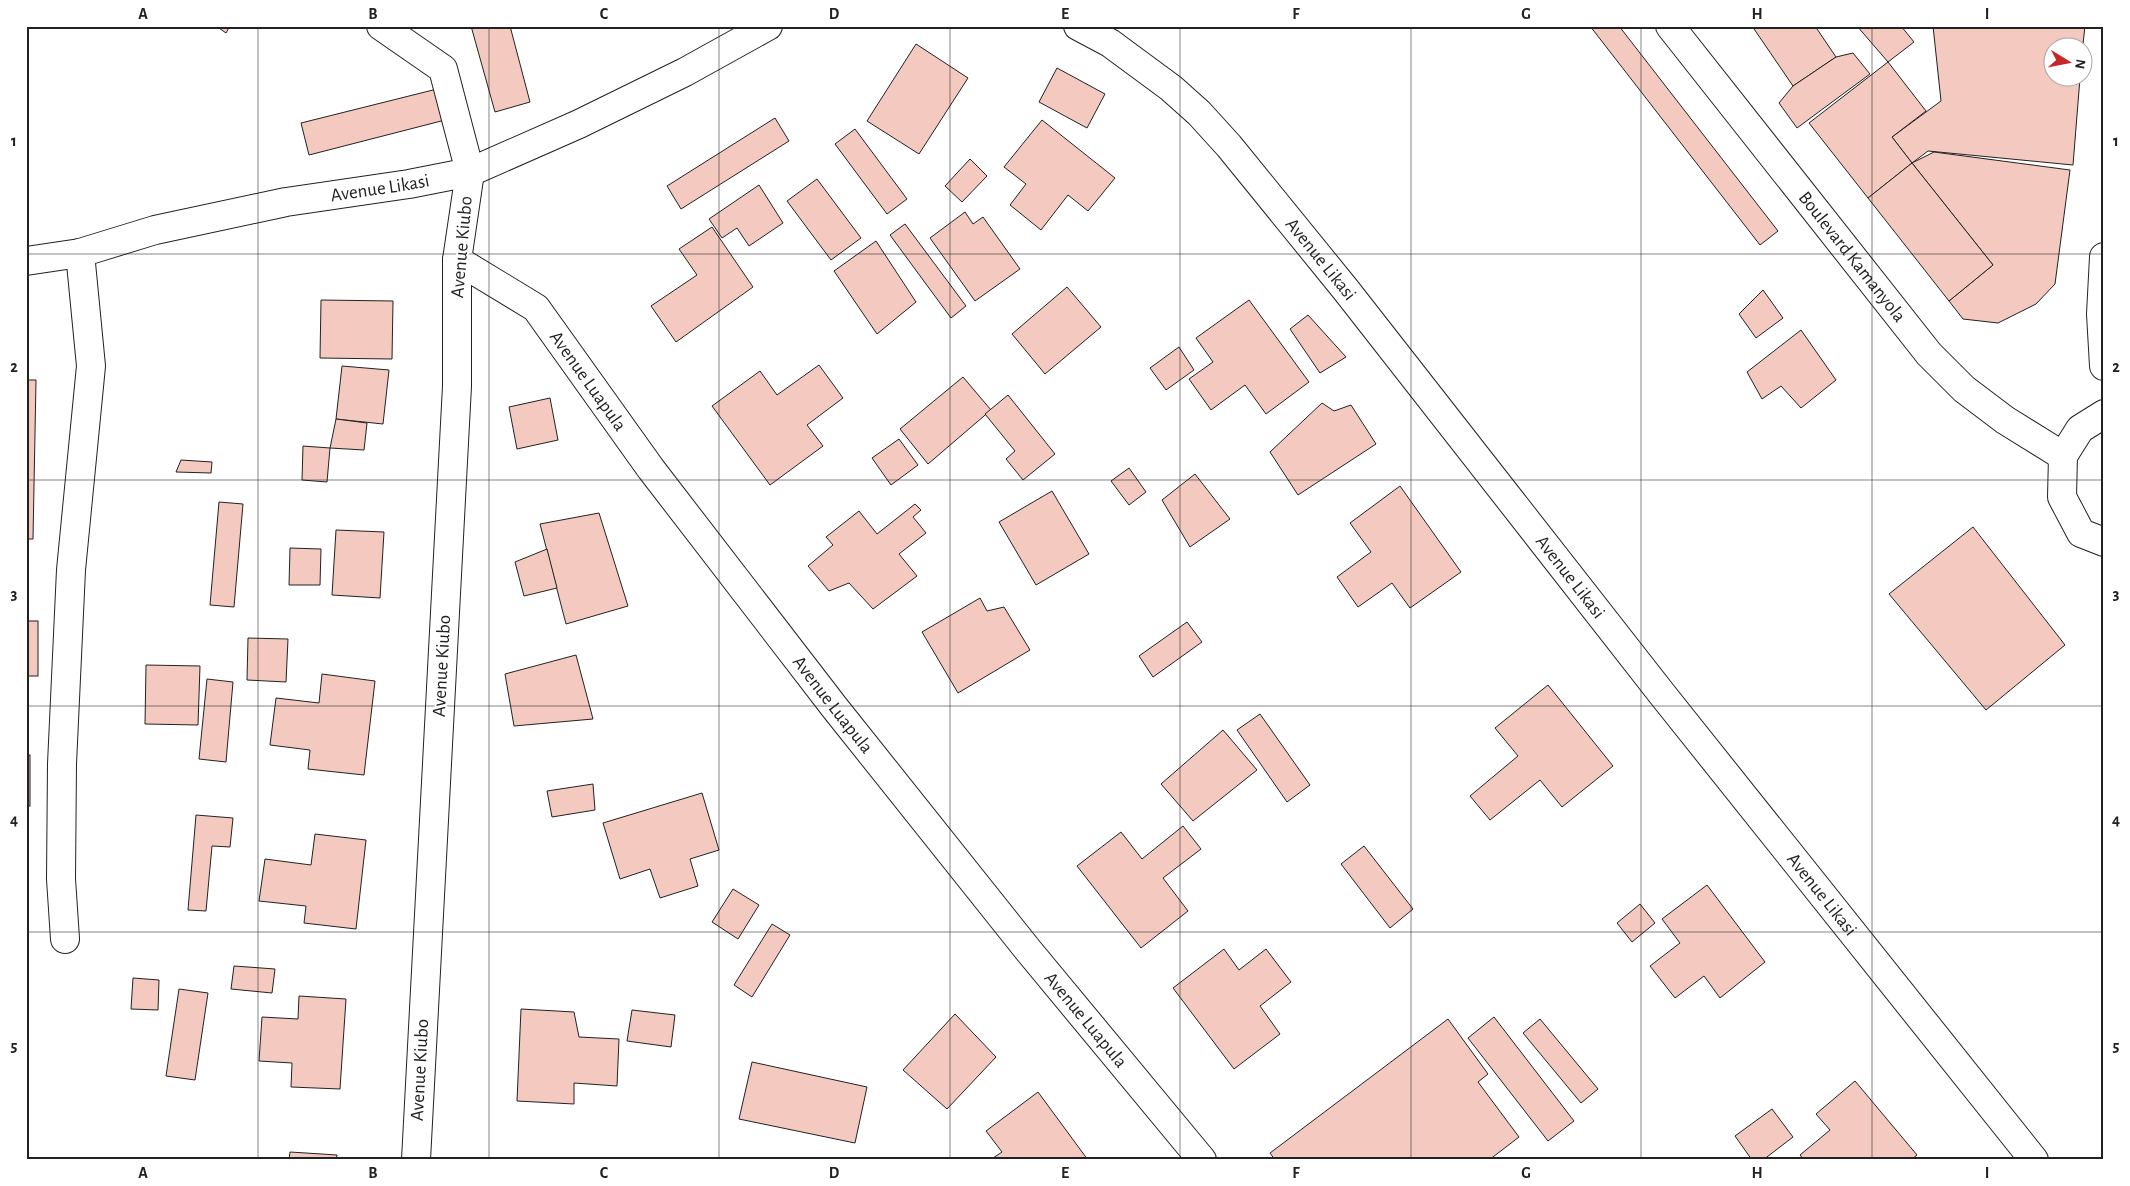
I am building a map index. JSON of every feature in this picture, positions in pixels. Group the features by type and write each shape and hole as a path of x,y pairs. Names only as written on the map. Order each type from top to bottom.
{"main road":[{"path":"381,26 443,69 470,172"},
{"name":"Avenue Likasi","path":"26,261 80,252 156,230 286,202 409,184 470,172 563,132 685,72 768,26"},
{"name":"Avenue Likasi","path":"1078,26 1110,44 1171,88 1229,146 1340,283 1674,709 2034,1160"},
{"name":"Boulevard Kamanyola","path":"1670,26 1928,354 1964,389 2005,420 2063,456"},
{"name":"Avenue Kiubo","path":"416,1160 457,386 457,260 470,172"},
{"path":"65,939 61,878 62,764 70,589 91,366 80,252"},
{"path":"2104,257 2101,314 2104,366"},
{"name":"Avenue Luapula","path":"457,260 536,308 651,469 835,708 1028,950 1202,1160"},
{"path":"2104,414 2080,430 2063,456 2062,497 2081,533 2104,542"}],"building":[{"path":"216,26 230,26 226,33"},
{"path":"471,26 510,26 530,102 495,112"},
{"path":"1590,26 1619,26 1778,231 1760,245"},
{"path":"1752,26 1815,26 1836,57 1793,86"},
{"path":"1857,26 1901,26 1914,42 1888,62"},
{"path":"1933,26 2085,26 2084,38 2042,38 2042,88 2079,88 2073,165 1928,151 1912,163 1892,137 1941,101"},
{"path":"916,44 968,78 919,154 867,121"},
{"path":"1853,53 1870,74 1797,128 1779,103 1793,86 1836,57"},
{"path":"1888,62 1926,111 1892,137 1912,163 1868,198 1809,123"},
{"path":"1057,68 1105,94 1087,128 1039,102"},
{"path":"441,88 449,119 309,155 301,123"},
{"path":"775,118 789,141 681,209 667,186"},
{"path":"1042,120 1115,178 1088,211 1068,195 1041,230 1010,205 1026,184 1004,167"},
{"path":"855,129 907,199 887,214 835,144"},
{"path":"1934,152 2070,170 2055,284 2036,304 1998,323 1963,319 1949,301 1993,265 1912,163"},
{"path":"970,159 987,176 962,202 945,186"},
{"path":"1912,163 1993,265 1949,301 1868,198"},
{"path":"817,179 861,238 831,260 787,201"},
{"path":"759,185 783,223 749,246 737,228 722,238 709,219"},
{"path":"965,212 973,224 983,217 1020,269 975,301 930,238"},
{"path":"905,224 966,306 951,318 890,235"},
{"path":"712,227 753,287 676,342 651,306 697,275 679,249"},
{"path":"876,241 916,302 877,334 834,271"},
{"path":"1067,287 1101,327 1045,374 1012,334"},
{"path":"1763,290 1783,318 1756,338 1739,314"},
{"path":"321,300 393,301 392,359 320,358"},
{"path":"1249,300 1309,382 1266,414 1245,385 1211,410 1189,379 1213,362 1196,338"},
{"path":"1308,315 1346,357 1320,373 1290,329"},
{"path":"1801,330 1836,380 1801,408 1781,386 1762,399 1747,372"},
{"path":"1179,347 1194,370 1166,390 1150,368"},
{"path":"819,365 843,398 807,425 823,446 770,485 712,406 760,371 777,395"},
{"path":"342,366 389,370 383,424 336,419"},
{"path":"963,377 991,410 928,464 900,429"},
{"path":"26,380 36,380 33,539 26,539"},
{"path":"1008,395 1055,454 1023,480 1006,459 1015,451 985,414"},
{"path":"550,398 558,440 517,449 509,407"},
{"path":"1322,403 1334,411 1351,405 1376,444 1298,495 1270,452"},
{"path":"336,419 367,423 364,450 330,448"},
{"path":"899,439 918,465 891,485 872,458"},
{"path":"303,446 330,448 327,482 302,480"},
{"path":"181,460 212,462 211,473 176,472"},
{"path":"1129,468 1146,492 1129,505 1111,481"},
{"path":"1195,474 1230,519 1190,547 1162,500"},
{"path":"1400,486 1461,572 1410,608 1392,583 1358,607 1337,577 1371,552 1350,523"},
{"path":"1052,491 1089,554 1036,585 999,522"},
{"path":"219,502 243,504 234,607 210,605"},
{"path":"915,504 921,510 913,517 926,533 899,554 917,576 873,609 849,583 829,591 808,566 833,545 826,537 859,511 877,534"},
{"path":"599,513 628,606 566,624 540,524"},
{"path":"1973,527 2065,645 1986,710 1889,594"},
{"path":"336,530 384,532 380,598 332,595"},
{"path":"290,548 321,549 320,585 289,585"},
{"path":"547,549 557,588 524,596 515,562"},
{"path":"980,598 987,611 1004,607 1030,650 958,693 922,632"},
{"path":"26,621 38,621 38,676 26,676"},
{"path":"1187,622 1202,642 1153,677 1139,656"},
{"path":"248,638 288,639 286,682 247,680"},
{"path":"576,655 593,719 514,726 505,674"},
{"path":"146,665 200,666 198,725 145,724"},
{"path":"322,674 375,681 364,775 308,769 310,750 270,745 276,698 319,703"},
{"path":"207,679 233,682 226,762 199,759"},
{"path":"1548,685 1613,766 1562,807 1540,780 1490,820 1470,796 1518,756 1495,728"},
{"path":"1260,714 1310,785 1287,802 1237,730"},
{"path":"1223,730 1257,770 1193,821 1161,784"},
{"path":"26,755 30,755 30,806 26,806"},
{"path":"593,784 595,810 552,817 547,791"},
{"path":"702,793 719,850 690,859 698,886 660,898 650,869 620,879 603,823"},
{"path":"196,815 233,818 230,847 212,846 206,911 188,910"},
{"path":"1183,826 1201,849 1163,878 1188,911 1141,948 1077,866 1121,832 1142,859"},
{"path":"315,834 366,840 356,929 304,923 306,906 259,901 265,859 311,865"},
{"path":"1364,846 1413,909 1390,928 1341,864"},
{"path":"1707,885 1765,962 1720,998 1704,976 1675,998 1650,966 1680,943 1662,919"},
{"path":"733,889 759,905 738,939 712,922"},
{"path":"1640,904 1655,923 1632,942 1617,923"},
{"path":"772,924 790,935 752,997 734,985"},
{"path":"1224,949 1239,970 1266,949 1291,982 1260,1006 1280,1034 1234,1069 1173,988"},
{"path":"234,966 275,969 272,993 231,989"},
{"path":"133,978 159,980 158,1010 131,1009"},
{"path":"179,989 208,993 195,1080 166,1076"},
{"path":"299,996 346,999 340,1089 291,1087 292,1063 259,1061 262,1017 298,1019"},
{"path":"521,1009 574,1012 579,1037 619,1039 617,1086 574,1083 574,1104 517,1101"},
{"path":"632,1010 675,1015 671,1047 627,1041"},
{"path":"955,1014 996,1057 947,1109 903,1070"},
{"path":"1494,1017 1574,1121 1548,1141 1468,1038"},
{"path":"1448,1019 1488,1074 1478,1082 1519,1137 1489,1160 1275,1160 1270,1153"},
{"path":"1540,1019 1598,1089 1581,1103 1523,1033"},
{"path":"752,1062 867,1087 855,1143 739,1119"},
{"path":"1855,1081 1917,1155 1911,1160 1804,1160 1800,1155 1830,1130 1816,1114"},
{"path":"1038,1092 1088,1160 990,1160 1002,1152 986,1131"},
{"path":"1772,1109 1793,1137 1763,1160 1752,1160 1735,1136"},
{"path":"290,1152 337,1155 336,1160 289,1160"}]}
